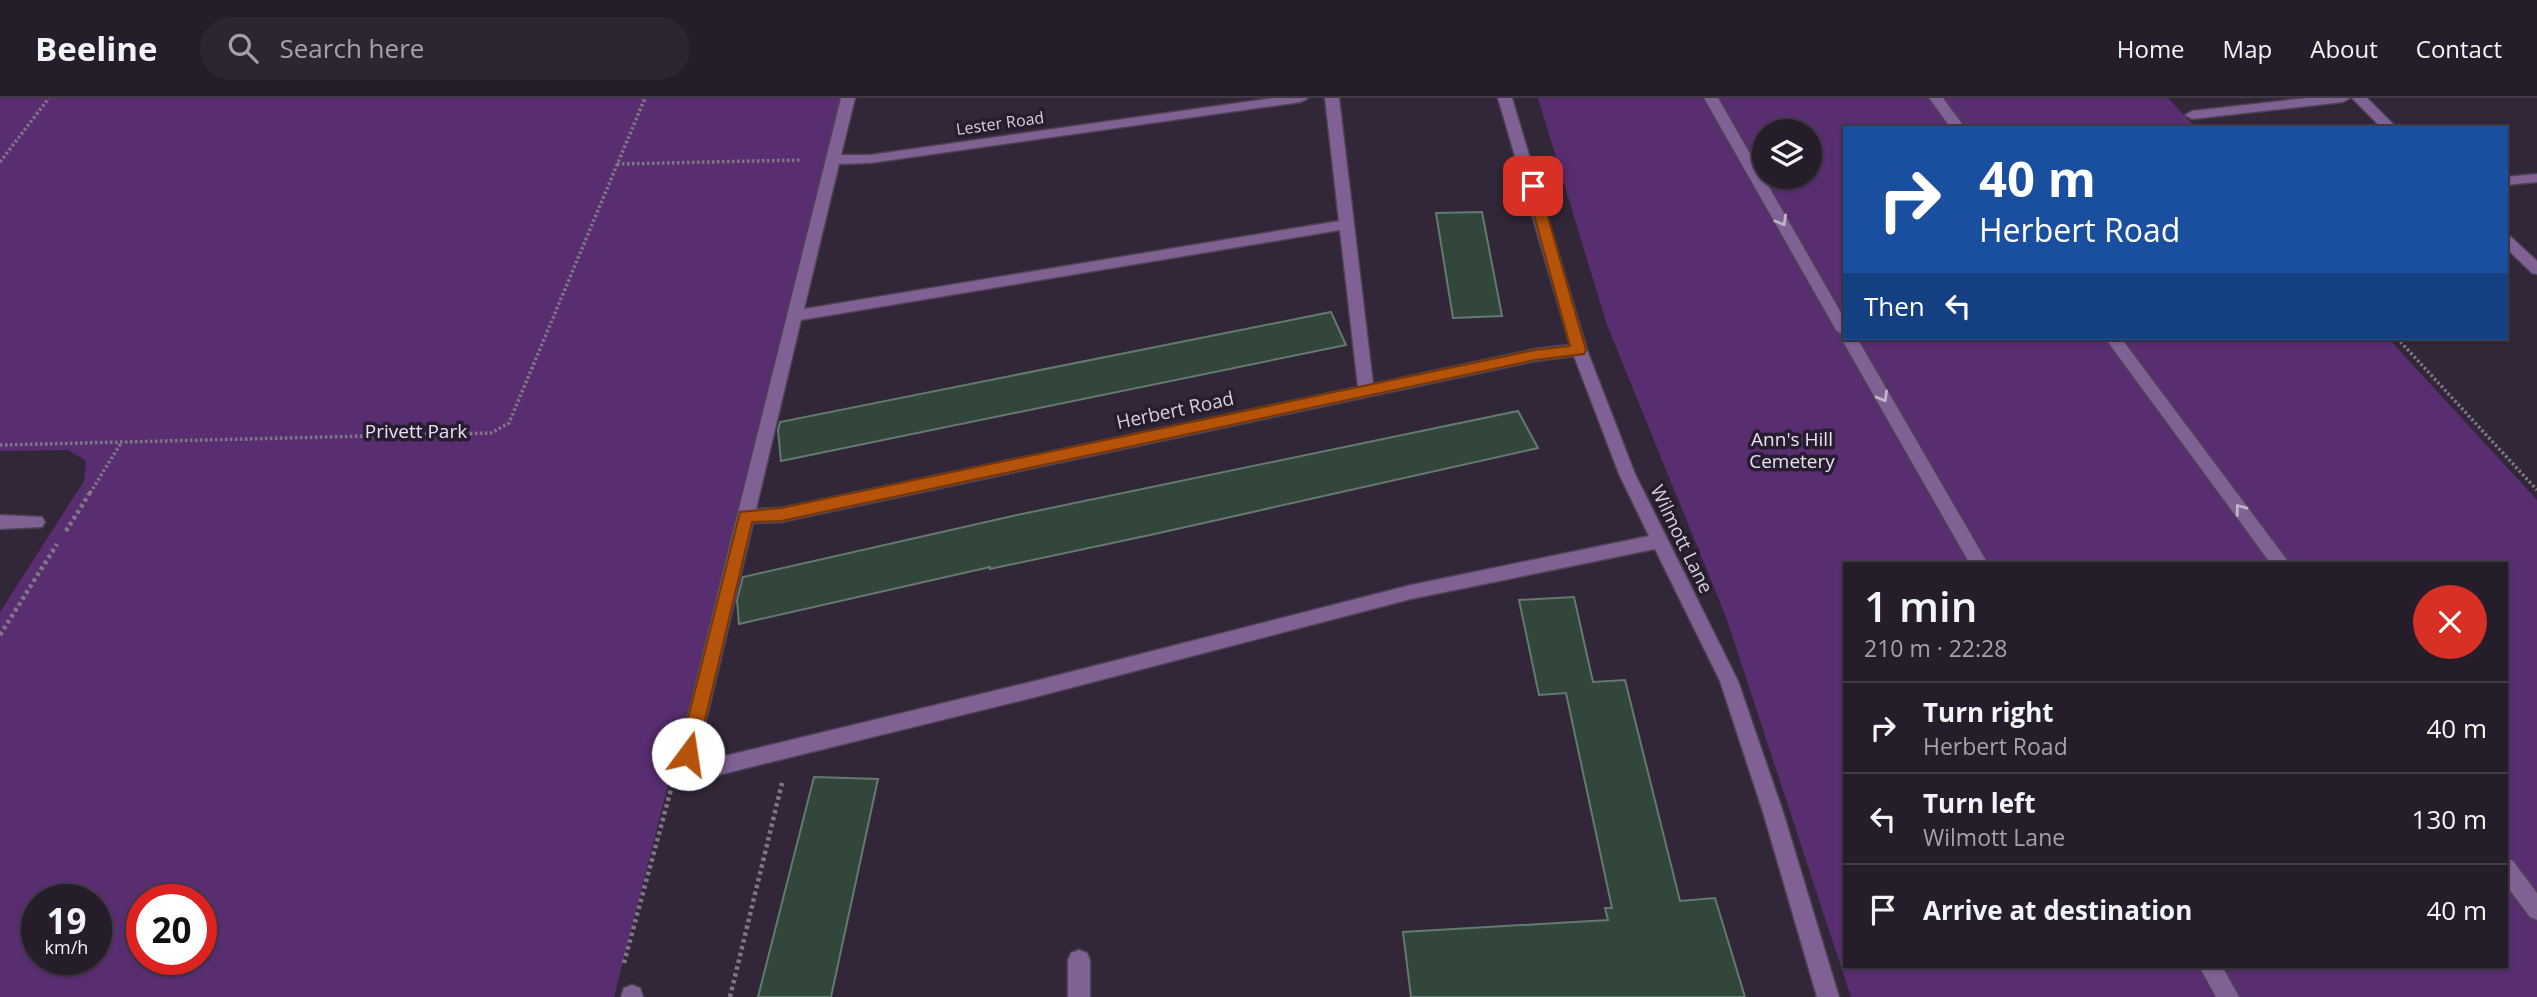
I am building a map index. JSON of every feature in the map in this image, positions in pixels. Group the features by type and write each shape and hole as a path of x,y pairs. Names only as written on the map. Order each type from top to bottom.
{"street":[{"path":"848,98 688,754 710,768 1039,688 1411,592 1659,541"},
{"name":"Lester Road","path":"833,160 870,159 1301,98"},
{"path":"1332,98 1366,391"},
{"name":"Wilmott Lane","path":"1505,98 1524,155 1578,350 1612,440 1729,681 1773,812 1828,997"},
{"path":"1711,98 1843,328"},
{"path":"1936,98 1957,126"},
{"path":"2192,115 2343,98"},
{"path":"2359,98 2388,126"},
{"path":"2508,181 2537,178"},
{"path":"795,316 1347,224"},
{"path":"2508,242 2537,270"},
{"path":"1850,340 1978,562"},
{"path":"2114,340 2280,562"},
{"name":"Herbert Road","path":"746,516 781,514 1535,355 1578,350"},
{"path":"0,522 36,522"},
{"path":"2508,871 2537,909"},
{"path":"1079,960 1079,997"},
{"path":"2211,968 2228,997"}],"path":[{"path":"0,162 49,98"},
{"path":"0,445 491,433 509,423 645,98"},
{"path":"617,164 833,160"},
{"path":"2399,340 2537,490"},
{"path":"730,997 790,749"},
{"path":"632,997 618,983 671,786 688,754"}],"green space":[{"name":"Privett Park","path":"0,98 848,98 814,214 614,997 0,997 0,612 84,481 86,461 68,450 0,451"},
{"name":"Ann's Hill Cemetery","path":"1538,98 2168,98 2194,126 1843,126 1843,340 2390,340 2537,500 2537,997 1851,997 1726,617 1607,325"}],"building":[{"path":"1482,212 1502,316 1453,318 1436,213"},
{"path":"1331,312 1346,345 781,461 778,430 780,422"},
{"path":"1518,411 1538,448 739,624 737,600 743,577 1017,515"},
{"path":"1574,597 1593,682 1625,680 1680,901 1715,898 1745,997 1411,997 1403,932 1608,920 1605,908 1612,908 1566,693 1539,695 1519,600"},
{"path":"814,777 878,779 831,997 758,997"}],"route":[{"path":"688,754 746,516 781,514 1535,355 1578,350 1533,186"}]}
